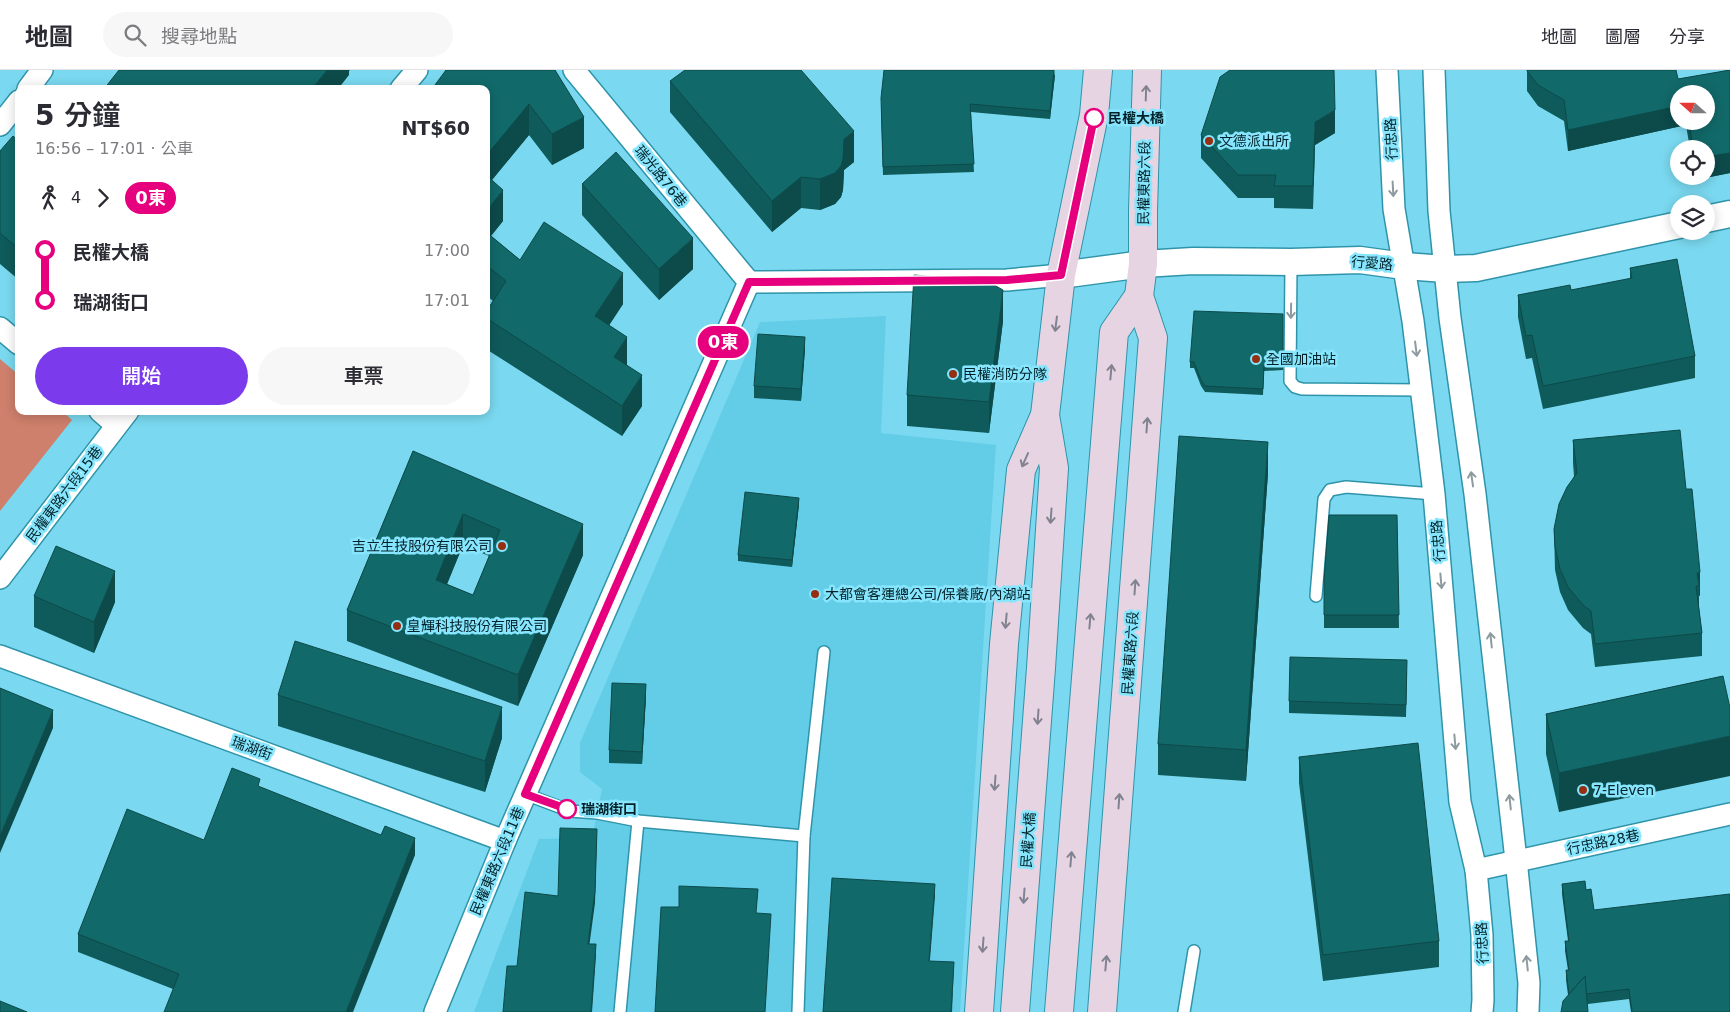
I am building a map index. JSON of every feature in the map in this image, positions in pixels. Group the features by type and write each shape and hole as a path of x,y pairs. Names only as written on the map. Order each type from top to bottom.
{"main road":[{"path":"979,1012 1004,644 1021,470 1045,415 1061,275 1094,116 1098,70"},
{"name":"民權東路六段","path":"1102,1012 1153,338 1139,296 1143,264 1147,70"},
{"name":"民權東路六段","path":"1059,1012 1114,332 1139,296"},
{"name":"民權大橋","path":"1015,1012 1054,468 1045,415"}],"street":[{"path":"31,85 42,70"},
{"path":"404,85 417,70"},
{"name":"瑞光路76巷","path":"574,70 749,282"},
{"name":"行忠路","path":"1387,70 1394,209 1404,266 1434,494 1460,802 1476,870 1482,935 1482,1012"},
{"path":"1434,70 1439,211 1450,318 1474,494 1516,860 1529,983 1528,1012"},
{"path":"0,125 15,105"},
{"path":"1715,217 1730,214"},
{"name":"行愛路","path":"1061,275 1143,264 1193,261 1291,262 1360,260 1446,269 1476,268 1670,227"},
{"path":"749,282 1007,280 1061,275"},
{"name":"民權東路六段11巷","path":"434,1012 504,841 749,282"},
{"path":"0,328 15,341"},
{"name":"民權東路六段15巷","path":"0,578 122,418"},
{"name":"瑞湖街","path":"0,656 504,841"},
{"name":"行忠路28巷","path":"1476,870 1730,814"}],"lane":[{"path":"1291,262 1290,381 1294,387 1302,389 1421,390"},
{"path":"1316,596 1324,499 1330,490 1346,487 1434,494"},
{"path":"798,1012 804,836 824,652"},
{"path":"525,794 570,810 638,821 804,836"},
{"path":"620,1012 638,821"},
{"path":"1184,1012 1194,951"}],"shaded area":[{"name":"大都會客運總公司/保養廠/內湖站","path":"886,316 881,433 996,445 960,1012 474,1012 539,839 592,838 602,789 580,772 580,743 760,322"},
{"path":"0,359 15,372 15,415 66,415 72,420 0,511"}],"building":[{"path":"119,70 327,70 315,85 107,85"},
{"path":"446,70 555,70 584,117 552,134 529,104 490,151 490,85 435,85"},
{"path":"685,70 801,70 854,131 844,139 841,166 835,173 820,179 801,177 772,201 670,81"},
{"path":"884,70 1054,70 1050,111 970,104 974,164 883,167 881,98"},
{"path":"1230,70 1334,70 1335,110 1315,122 1313,186 1274,186 1276,175 1238,175 1201,135 1220,77"},
{"path":"1676,70 1678,79 1730,70 1730,153 1715,156 1715,140 1692,140 1690,130 1715,130 1715,85 1670,85 1670,108 1568,130 1564,100 1538,85 1527,71"},
{"path":"13,136 15,138 15,246 0,233 0,151"},
{"path":"616,152 693,238 659,269 582,184"},
{"path":"490,179 503,190 490,207"},
{"path":"544,222 623,273 595,316 627,337 614,357 642,375 622,406 490,321 490,306 506,281 490,268 490,235 520,260"},
{"path":"1677,259 1695,356 1543,386 1532,335 1526,336 1518,295 1570,285 1571,290 1632,278 1630,268"},
{"name":"民權消防分隊","path":"914,275 987,281 1003,290 989,402 907,395"},
{"path":"1194,311 1283,314 1283,364 1264,365 1263,389 1205,386 1194,362 1190,362"},
{"path":"758,334 805,337 801,389 754,386"},
{"path":"1680,430 1686,489 1692,489 1700,572 1697,573 1699,586 1696,586 1702,633 1595,644 1591,611 1583,605 1568,587 1560,569 1555,547 1554,529 1559,504 1567,487 1577,473 1573,440"},
{"path":"1179,436 1268,442 1246,750 1158,744"},
{"path":"413,451 583,524 518,675 347,610","holes":["463,514 500,530 473,595 436,580"]},
{"path":"745,492 799,498 792,560 738,555"},
{"path":"1329,515 1397,515 1399,615 1324,615 1324,580"},
{"path":"56,546 115,571 94,622 34,596"},
{"path":"295,641 502,707 485,761 278,695"},
{"path":"1290,657 1407,660 1406,705 1289,701"},
{"path":"1723,676 1730,708 1730,736 1559,773 1546,714"},
{"path":"612,683 646,684 642,752 609,750"},
{"path":"0,688 53,710 0,836"},
{"path":"1418,743 1439,941 1323,955 1299,757"},
{"path":"232,768 260,779 258,786 381,835 385,826 415,838 346,1012 164,1012 179,974 78,934 127,809 204,840"},
{"path":"560,828 597,829 595,892 588,944 596,944 591,1012 503,1012 507,966 517,966 525,892 558,896"},
{"path":"832,878 935,884 929,961 954,962 951,1012 823,1012"},
{"path":"1585,881 1586,890 1591,889 1594,910 1730,894 1730,1012 1632,1012 1629,989 1586,994 1585,976 1569,994 1566,970 1569,970 1565,941 1569,941 1562,884"},
{"path":"679,886 758,889 756,913 771,914 765,1012 655,1012 661,907 679,907"},
{"path":"1585,976 1588,1012 1561,1012 1563,1001"},
{"path":"0,1001 27,1012 0,1012"}],"bus line":[{"name":"0東","path":"567,809 525,794 749,282 1007,280 1061,275 1094,118"}],"place":[{"name":"民權大橋","path":"1094,118"},
{"name":"文德派出所","path":"1209,141"},
{"name":"全國加油站","path":"1256,359"},
{"name":"民權消防分隊","path":"953,374"},
{"name":"吉立生技股份有限公司","path":"502,546"},
{"name":"大都會客運總公司/保養廠/內湖站","path":"815,594"},
{"name":"皇輝科技股份有限公司","path":"397,626"},
{"name":"7-Eleven","path":"1583,790"},
{"name":"瑞湖街口","path":"567,809"}]}
